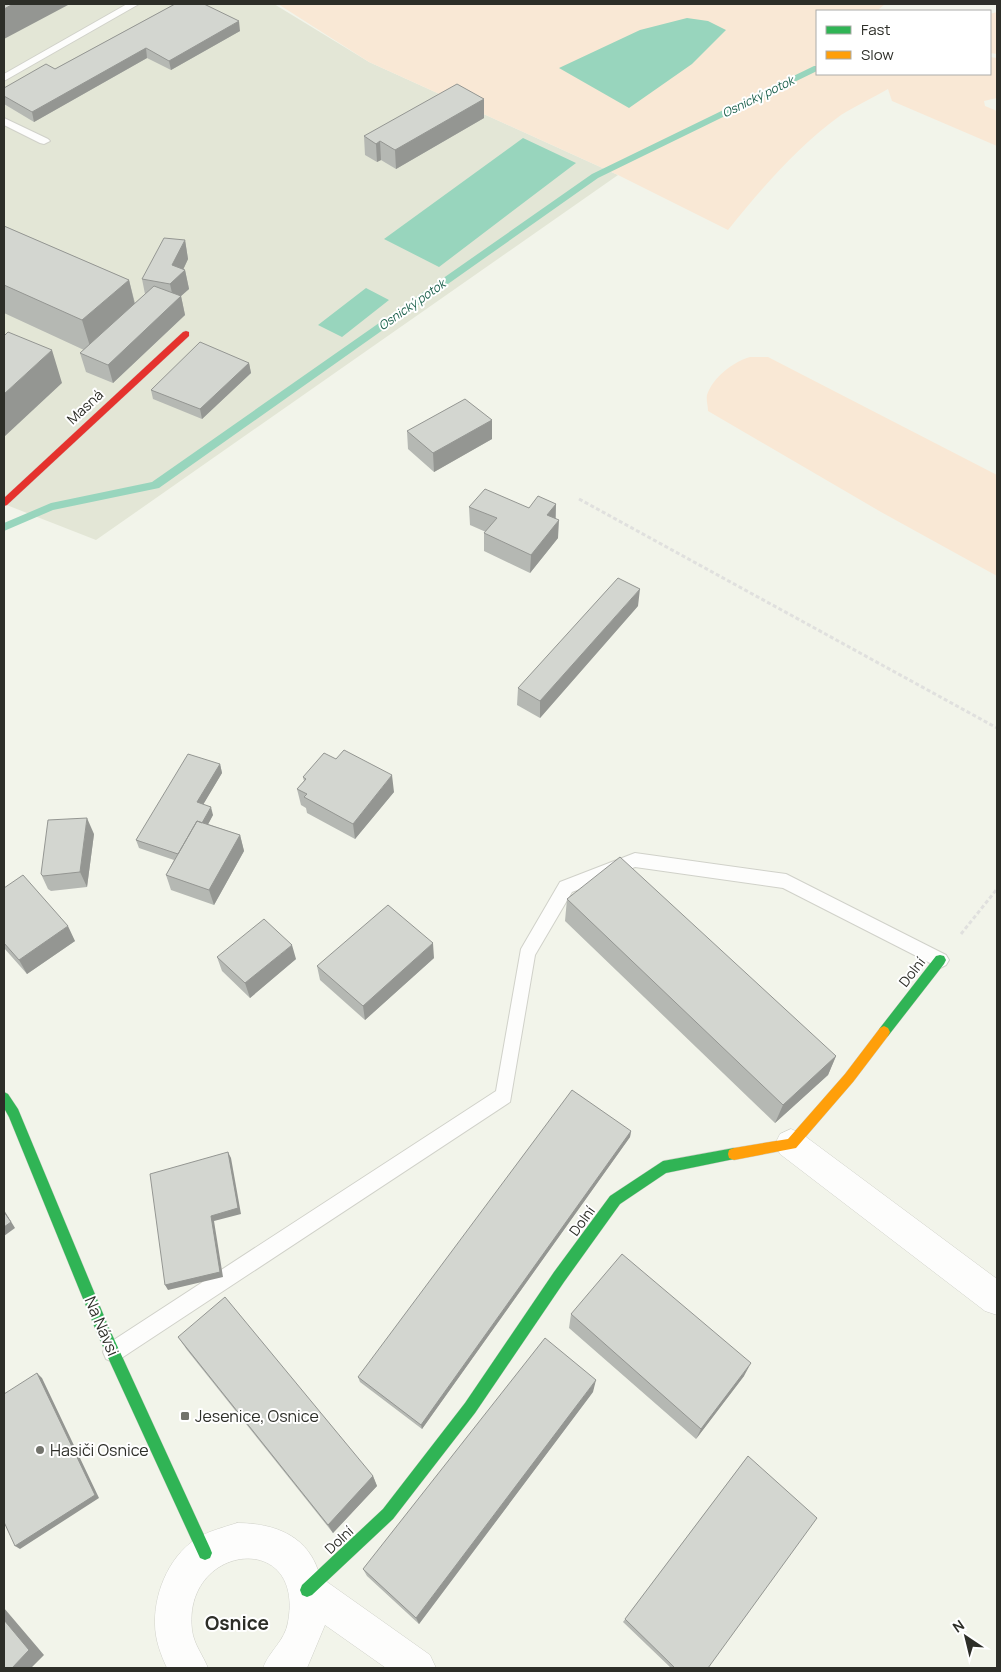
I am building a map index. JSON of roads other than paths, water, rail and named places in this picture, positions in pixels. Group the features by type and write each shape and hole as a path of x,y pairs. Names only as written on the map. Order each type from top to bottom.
{"street":[{"name":"Masná","path":"4,503 186,334"},
{"name":"Dolní","path":"307,1590 388,1514 470,1408 559,1277 615,1200 663,1167 791,1144 849,1078 940,960"},
{"name":"Na Návsi","path":"4,1098 14,1113 113,1352 205,1553"},
{"path":"791,1144 997,1299"},
{"path":"189,1668 182,1661 174,1638 172,1614 178,1591 189,1569 205,1553 226,1542 247,1538 267,1541 285,1552 299,1569 307,1590 308,1616 302,1642 282,1668"},
{"path":"307,1590 417,1668"}],"lane":[{"path":"4,78 134,4"},
{"path":"4,121 44,141"},
{"path":"113,1352 504,1096 527,954 566,888 635,860 786,881 940,960"}],"waterway":[{"name":"Osnický potok","path":"991,14 997,13"},
{"name":"Osnický potok","path":"4,527 51,507 155,485 595,176 816,68"}],"place":[{"name":"Jesenice, Osnice","path":"185,1416"},
{"name":"Hasiči Osnice","path":"40,1450"}],"district":[{"name":"Osnice","path":"237,1623"}]}
